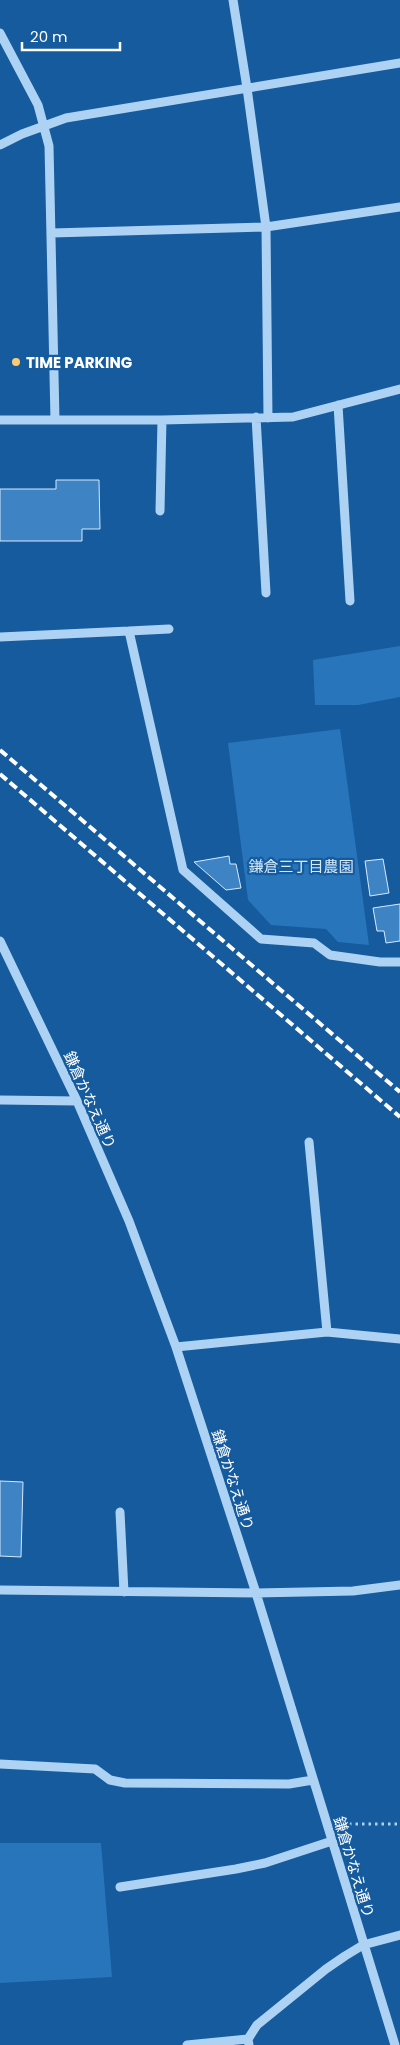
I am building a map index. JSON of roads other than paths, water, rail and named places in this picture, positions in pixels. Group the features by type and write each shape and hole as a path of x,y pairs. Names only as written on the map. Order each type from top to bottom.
{"street":[{"path":"233,0 266,227 268,418"},
{"path":"0,33 38,105 45,125 49,146 55,420"},
{"path":"0,145 66,118 400,64"},
{"path":"52,233 266,227 400,207"},
{"path":"0,420 162,420 293,417 400,389"},
{"path":"338,405 350,601"},
{"path":"256,417 266,593"},
{"path":"160,511 162,420"},
{"path":"0,637 169,629"},
{"path":"129,631 183,870 261,939 314,943 330,955 380,962 400,962"},
{"name":"鎌倉かなえ通り","path":"0,940 77,1101 129,1221 176,1347 256,1593 395,2045"},
{"path":"0,1100 77,1101"},
{"path":"309,1142 327,1332"},
{"path":"176,1347 327,1332 400,1338"},
{"path":"120,1512 124,1592"},
{"path":"0,1590 256,1593 353,1591 400,1585"},
{"path":"0,1764 95,1769 110,1780 126,1783 288,1784 313,1780"},
{"path":"120,1886 265,1863 332,1841"},
{"path":"187,2045 249,2042 257,2025 326,1969 363,1945 400,1935"}],"railway":[{"path":"0,750 400,1092"},
{"path":"0,774 400,1117"}],"place":[{"name":"TIME PARKING","path":"16,362"}],"park label":[{"name":"鎌倉三丁目農園","path":"301,866"}]}
